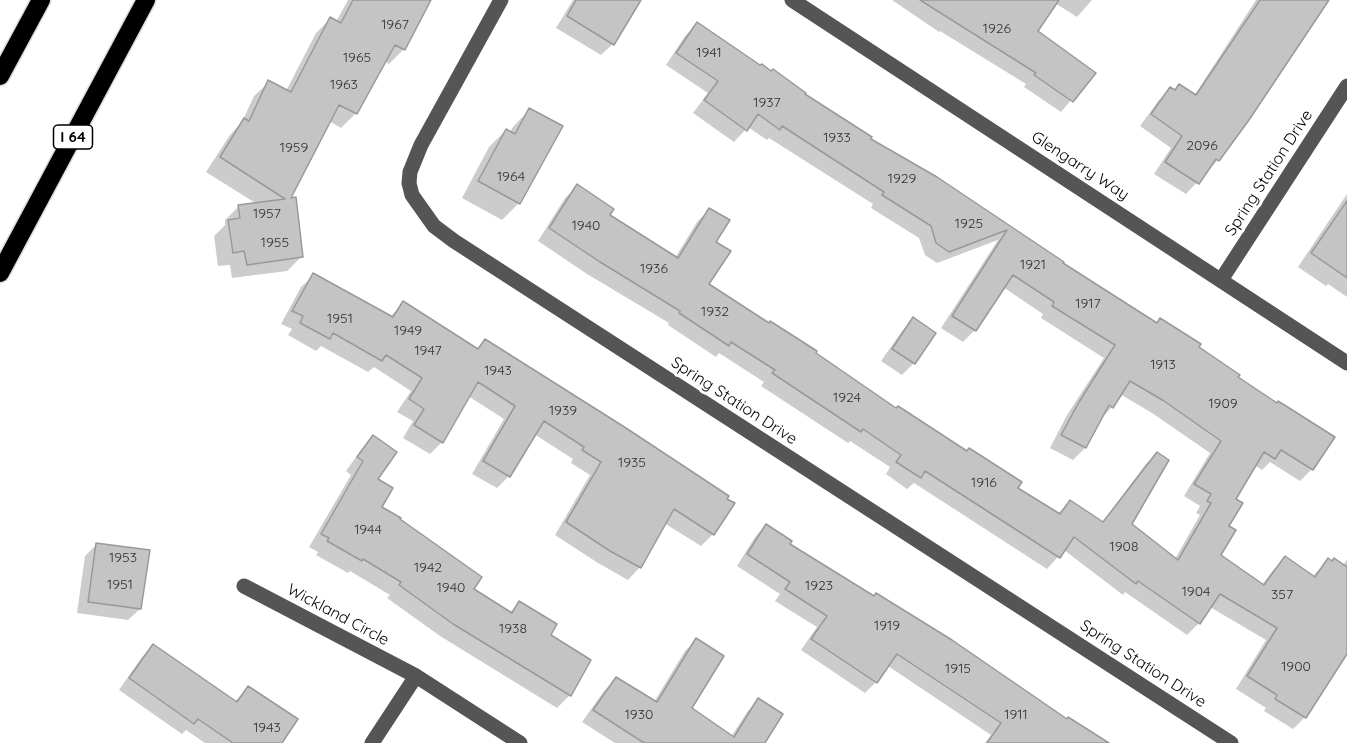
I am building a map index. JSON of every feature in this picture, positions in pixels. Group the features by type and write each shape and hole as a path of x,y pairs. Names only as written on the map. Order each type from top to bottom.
{"highway":[{"path":"0,76 41,0"},
{"name":"I 64","path":"0,273 146,0"}],"street":[{"name":"Spring Station Drive","path":"501,0 421,145 410,172 409,183 412,195 434,226 454,242 1232,743"},
{"name":"Glengarry Way","path":"792,0 1347,363"},
{"name":"Spring Station Drive","path":"1221,280 1347,86"},
{"name":"Wickland Circle","path":"244,586 416,676 520,743"},
{"path":"372,743 416,676"}],"building":[{"path":"353,0 431,0 405,50 395,45 357,114 339,105 291,198 296,197 303,257 247,265 244,251 233,253 228,220 240,218 238,205 285,199 220,157 244,118 249,121 268,80 291,92 330,17 341,23"},
{"path":"576,0 641,0 614,45 567,16"},
{"path":"920,0 1059,0 1038,31 1096,73 1073,102 1034,75 1036,73"},
{"path":"1260,0 1329,0 1249,120 1219,161 1216,159 1199,184 1165,162 1182,136 1151,114 1170,87 1175,90 1179,84 1196,95"},
{"path":"697,22 760,65 762,64 771,71 773,69 805,94 872,137 871,139 937,177 1063,263 1157,323 1160,318 1201,344 1199,347 1240,375 1238,377 1335,437 1313,470 1281,450 1275,459 1264,452 1236,499 1243,503 1229,526 1236,530 1221,555 1264,585 1285,556 1315,577 1328,558 1332,561 1334,558 1347,567 1347,654 1306,718 1275,699 1277,695 1247,676 1277,628 1220,594 1200,624 1138,581 1136,584 1074,537 1060,558 925,471 921,478 896,462 901,455 863,429 861,432 772,373 775,370 731,342 729,346 679,313 680,311 549,228 577,184 614,209 610,215 678,258 709,208 730,220 716,242 731,251 709,284 817,351 816,353 896,408 898,406 967,451 969,448 1022,482 1018,488 1060,514 1070,500 1103,522 1157,452 1169,460 1132,524 1178,560 1211,503 1207,501 1211,494 1194,484 1221,441 1164,401 1130,381 1113,408 1109,405 1086,448 1061,435 1115,345 1052,306 1054,302 1013,275 976,331 952,316 1007,230 949,252 936,243 931,226 882,195 884,192 782,126 780,130 758,114 747,131 704,100 718,81 676,53"},
{"path":"529,108 563,126 520,204 478,181 506,129 515,134"},
{"path":"1347,201 1347,278 1311,253"},
{"path":"313,273 393,317 403,301 478,349 485,339 626,428 729,496 727,499 735,503 714,535 674,509 641,568 566,522 601,462 582,450 584,447 544,421 510,477 483,461 515,406 478,382 443,443 414,425 424,409 409,399 422,378 386,355 382,361 333,333 330,339 300,323 303,316 292,311"},
{"path":"913,317 936,333 915,364 892,349"},
{"path":"373,435 397,452 378,479 393,488 382,507 401,518 482,577 474,589 512,613 519,601 557,624 551,635 591,660 571,696 453,624 399,585 401,582 327,541 329,538 321,534 363,461 357,457"},
{"path":"766,524 792,541 790,544 874,596 876,593 952,640 1067,719 1068,717 1109,743 987,743 1001,723 897,654 877,683 811,639 827,616 785,589 790,582 747,554"},
{"path":"96,543 150,550 141,609 88,602"},
{"path":"696,638 724,656 692,708 734,737 758,698 783,714 765,743 644,743 593,710 616,677 657,702"},
{"path":"153,644 237,702 248,686 298,719 282,743 233,743 198,719 194,724 129,678"}]}
